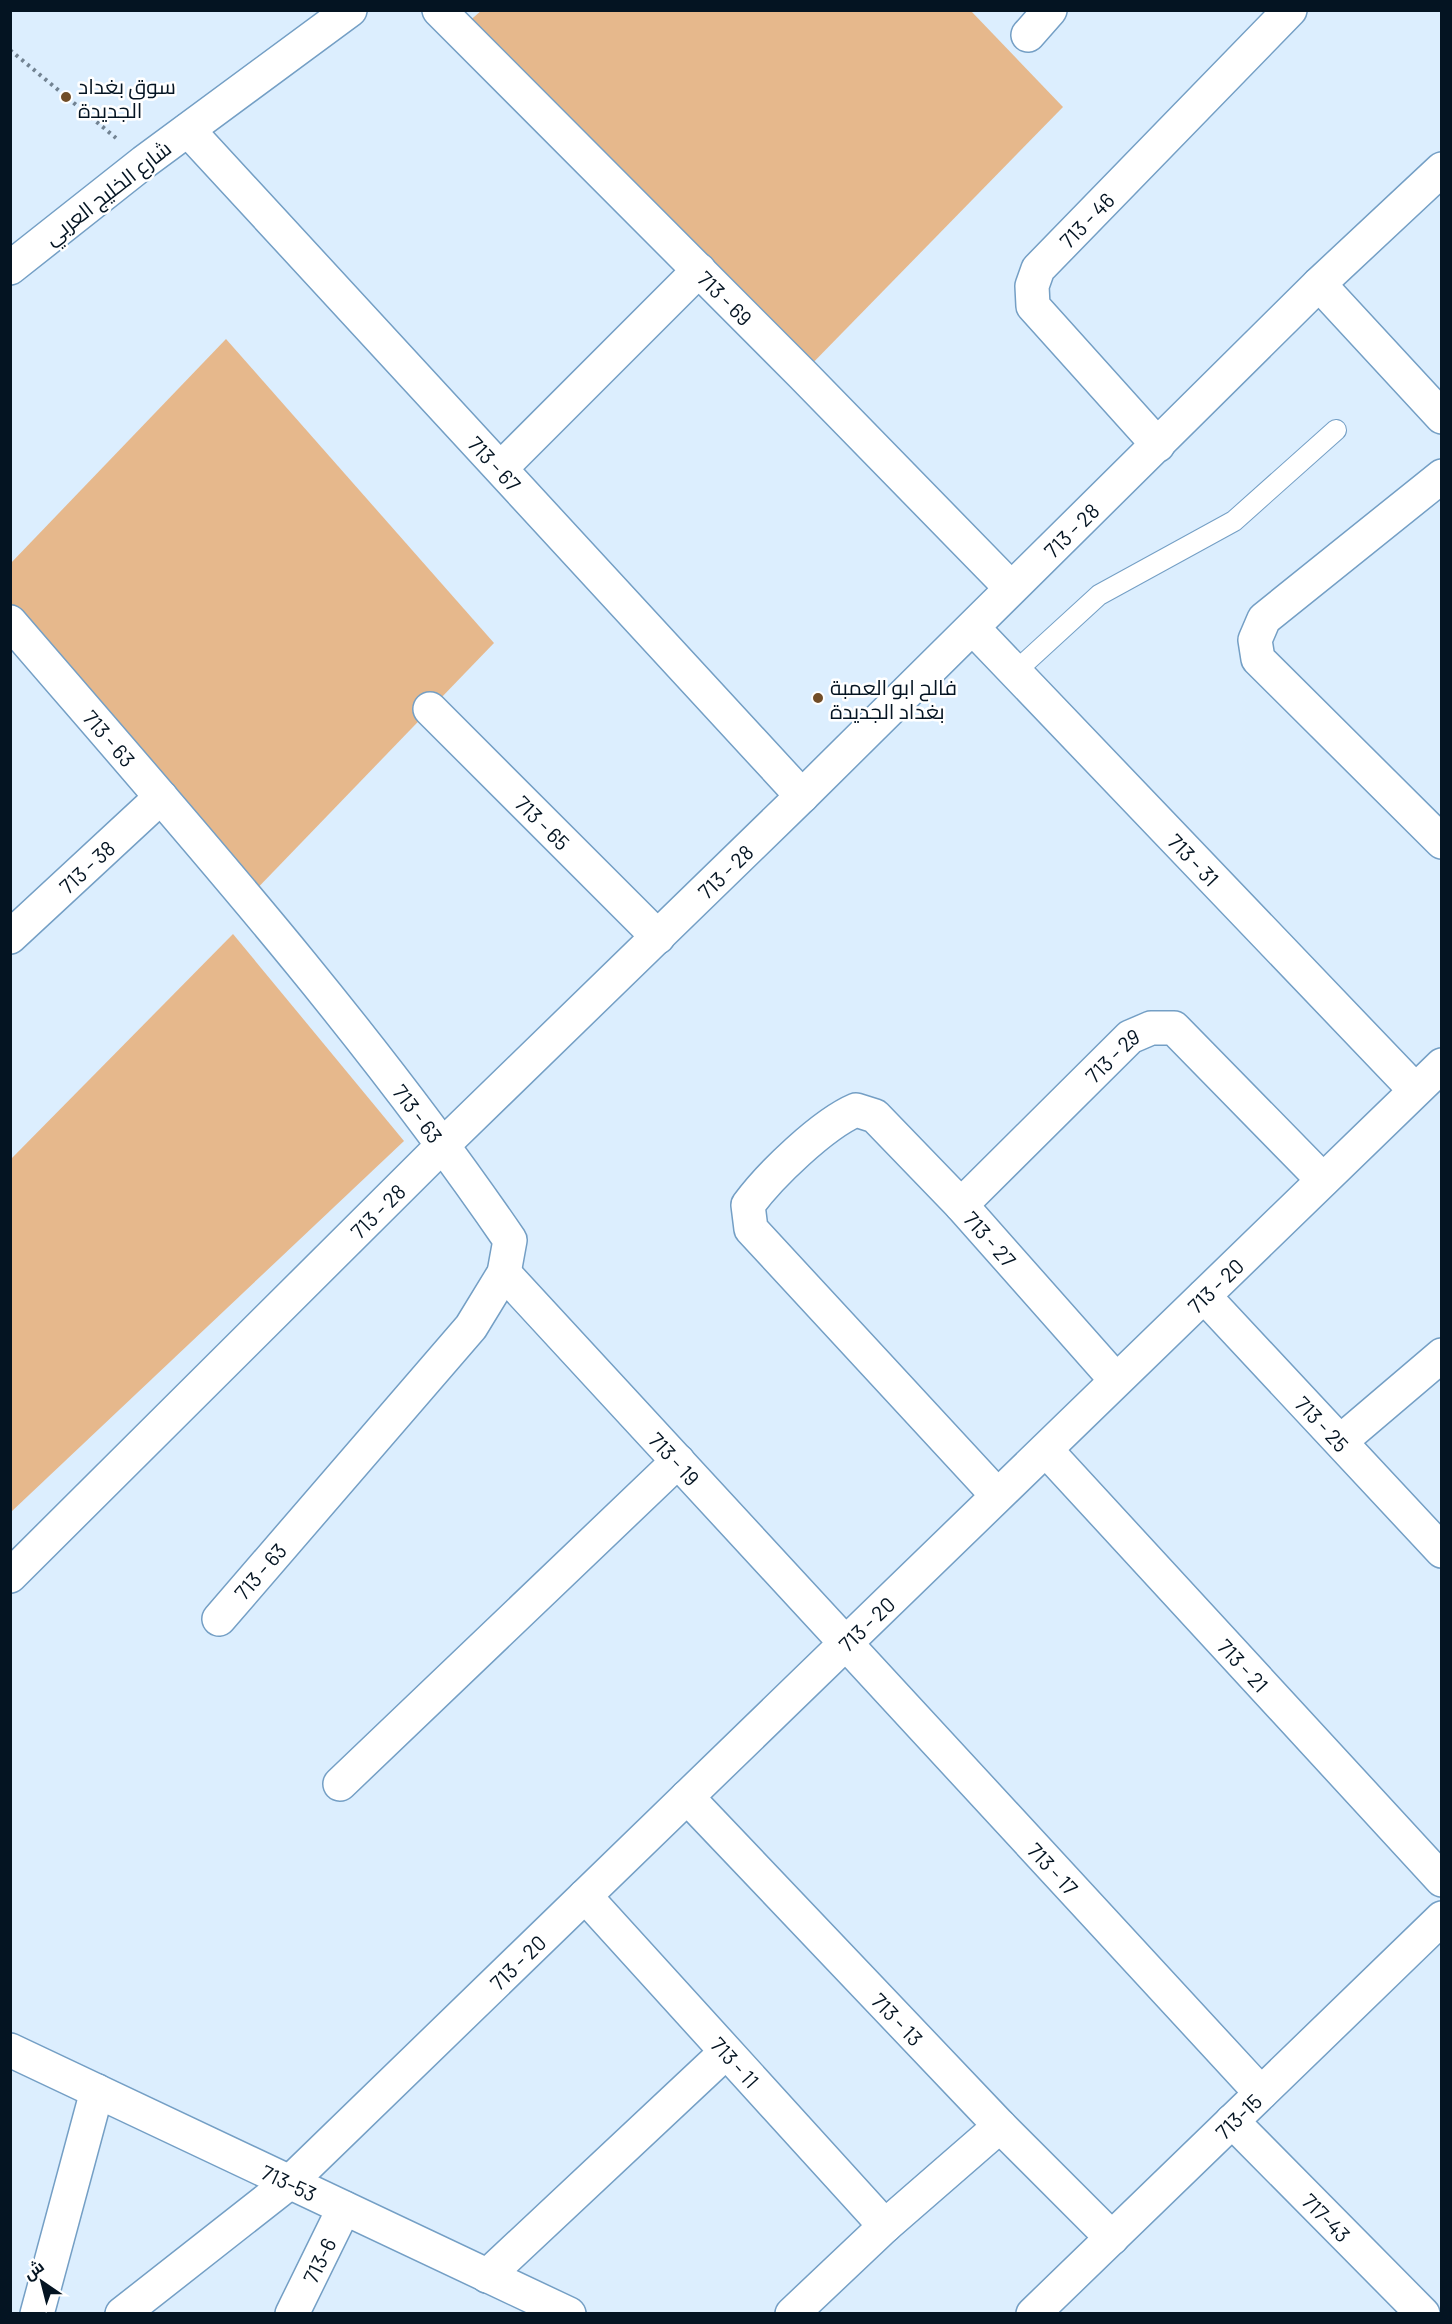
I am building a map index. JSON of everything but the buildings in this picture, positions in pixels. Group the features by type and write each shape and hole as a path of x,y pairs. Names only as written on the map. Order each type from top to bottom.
{"street":[{"name":"شارع الخليج العربي","path":"10,268 144,162 350,10"},
{"name":"713 - 69","path":"439,10 699,270 1011,588"},
{"path":"1028,35 1050,10"},
{"name":"713 - 46","path":"1158,445 1033,306 1032,286 1038,269 1290,10"},
{"name":"713 - 67","path":"189,130 802,796"},
{"name":"713 - 28","path":"10,1576 444,1144 973,628 1319,284 1442,169"},
{"path":"501,468 699,270"},
{"path":"1319,284 1442,417"},
{"path":"1442,476 1264,619 1255,640 1258,658 1442,842"},
{"name":"713 - 63","path":"10,622 248,898 444,1144 510,1240 504,1273 471,1327 219,1619"},
{"name":"713 - 31","path":"973,628 1415,1090"},
{"name":"713 - 65","path":"430,709 658,937"},
{"name":"713 - 38","path":"10,937 161,798"},
{"name":"713 - 29","path":"961,1205 1130,1037 1150,1028 1174,1028 1323,1180"},
{"name":"713 - 20","path":"122,2313 290,2182 1442,1065"},
{"name":"713 - 27","path":"998,1496 751,1229 748,1205 762,1187 840,1117 856,1110 875,1116 961,1205 1116,1380"},
{"name":"713 - 19","path":"504,1273 846,1643"},
{"name":"713 - 25","path":"1204,1296 1442,1551"},
{"path":"1341,1441 1442,1355"},
{"name":"713 - 21","path":"1046,1449 1442,1880"},
{"path":"340,1784 678,1461"},
{"name":"713 - 17","path":"846,1643 1261,2093"},
{"name":"713 - 13","path":"687,1797 1000,2126 1112,2238"},
{"name":"713 - 11","path":"585,1896 885,2226"},
{"name":"713-15","path":"1052,2309 1112,2238 1442,1918"},
{"path":"487,2276 726,2052"},
{"name":"713-53","path":"11,2054 97,2091 569,2313"},
{"path":"37,2313 97,2091"},
{"name":"717-43","path":"1232,2121 1424,2313"},
{"path":"792,2313 885,2226 1000,2126"},
{"name":"713-6","path":"292,2313 344,2208"}],"lane":[{"path":"1015,672 1100,595 1234,521 1336,430"}],"path":[{"path":"10,50 144,162"}],"shaded area":[{"path":"482,10 971,11 1063,107 802,374 459,30"},
{"path":"226,339 494,643 248,898 11,622 10,564"},
{"path":"233,934 404,1141 11,1512 11,1159"}],"place":[{"name":"سوق بغداد الجديدة","path":"66,97"},
{"name":"فالح ابو العمبة بغداد الجديدة","path":"818,698"}]}
